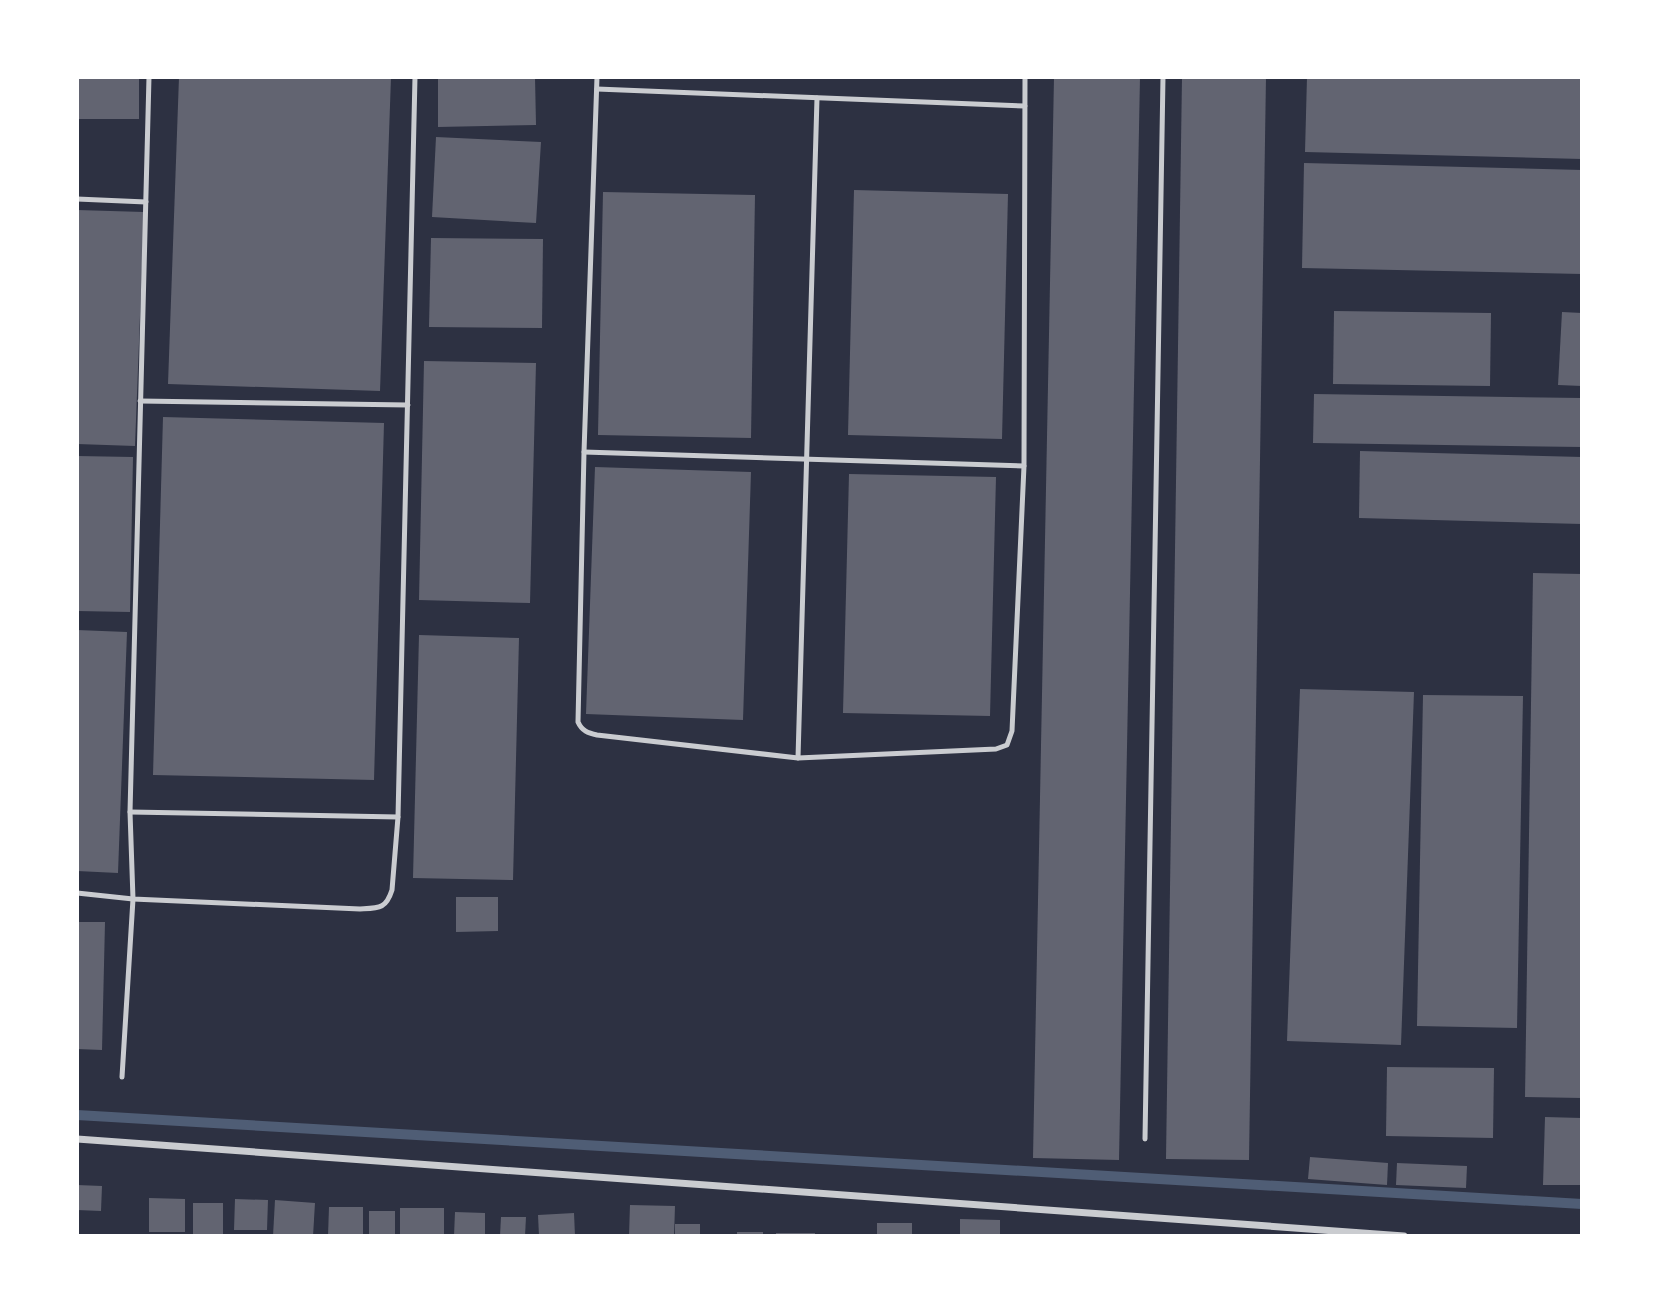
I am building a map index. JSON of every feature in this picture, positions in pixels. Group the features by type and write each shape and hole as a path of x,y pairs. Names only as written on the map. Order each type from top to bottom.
{"street":[{"path":"77,1139 1404,1236"}],"lane":[{"path":"122,1077 133,900 130,812 149,77"},
{"path":"77,893 133,900 360,909 384,906 388,901 392,890 398,817 415,77"},
{"path":"597,77 584,452 579,722 586,732 597,736 798,758 996,749 1007,745 1012,731 1024,466 1025,77"},
{"path":"1145,1139 1163,77"},
{"path":"597,89 1025,106"},
{"path":"798,758 817,98"},
{"path":"77,199 146,202"},
{"path":"140,401 408,405"},
{"path":"584,452 1024,466"},
{"path":"130,812 398,817"}],"building":[{"path":"77,77 139,77 139,119 77,119"},
{"path":"179,77 391,77 380,391 168,384"},
{"path":"438,77 535,77 536,125 438,127"},
{"path":"1054,77 1140,77 1119,1160 1033,1158"},
{"path":"1182,77 1266,77 1249,1160 1166,1159"},
{"path":"1307,77 1582,77 1582,159 1305,152"},
{"path":"436,137 541,142 536,223 432,217"},
{"path":"1304,163 1582,170 1582,274 1302,268"},
{"path":"854,190 1008,194 1002,439 848,435"},
{"path":"603,192 755,195 751,438 598,435"},
{"path":"77,210 144,212 135,446 77,444"},
{"path":"431,238 543,239 542,328 429,327"},
{"path":"1334,311 1491,313 1490,386 1333,384"},
{"path":"1562,312 1582,313 1582,386 1558,385"},
{"path":"424,361 536,363 530,603 419,600"},
{"path":"1314,394 1582,398 1582,447 1313,443"},
{"path":"163,417 384,423 374,780 153,775"},
{"path":"1360,451 1582,457 1582,524 1359,518"},
{"path":"77,456 133,457 130,612 77,611"},
{"path":"595,467 751,472 743,720 586,714"},
{"path":"849,474 996,477 990,716 843,713"},
{"path":"1533,573 1582,574 1582,1098 1525,1097"},
{"path":"77,630 127,632 118,873 77,871"},
{"path":"419,635 519,638 513,880 413,878"},
{"path":"1300,689 1414,692 1401,1045 1287,1041"},
{"path":"1423,695 1523,696 1517,1028 1417,1026"},
{"path":"456,897 498,897 498,931 456,932"},
{"path":"77,922 105,922 102,1050 77,1049"},
{"path":"1387,1067 1494,1068 1493,1138 1386,1136"},
{"path":"1545,1117 1582,1118 1582,1185 1543,1185"},
{"path":"1310,1157 1388,1163 1387,1185 1308,1179"},
{"path":"1397,1163 1467,1166 1466,1188 1396,1185"},
{"path":"77,1185 102,1186 101,1211 77,1210"},
{"path":"149,1198 185,1199 185,1232 149,1232"},
{"path":"235,1199 268,1200 267,1230 234,1230"},
{"path":"275,1200 315,1203 313,1236 273,1236"},
{"path":"193,1203 223,1203 223,1236 193,1236"},
{"path":"630,1205 675,1206 674,1236 629,1236"},
{"path":"329,1207 363,1207 363,1236 328,1236"},
{"path":"400,1208 444,1208 444,1236 400,1236"},
{"path":"369,1211 395,1211 395,1236 369,1236"},
{"path":"455,1212 485,1213 485,1236 454,1236"},
{"path":"574,1213 575,1236 539,1236 538,1215"},
{"path":"501,1217 526,1217 525,1236 500,1236"},
{"path":"960,1219 1000,1220 1000,1236 960,1236"},
{"path":"877,1223 912,1223 912,1236 877,1236"},
{"path":"675,1224 700,1224 700,1236 675,1236"},
{"path":"737,1232 763,1232 763,1236 737,1236"},
{"path":"776,1233 815,1233 815,1236 776,1236"}],"waterway":[{"path":"77,1115 1582,1204"}]}
